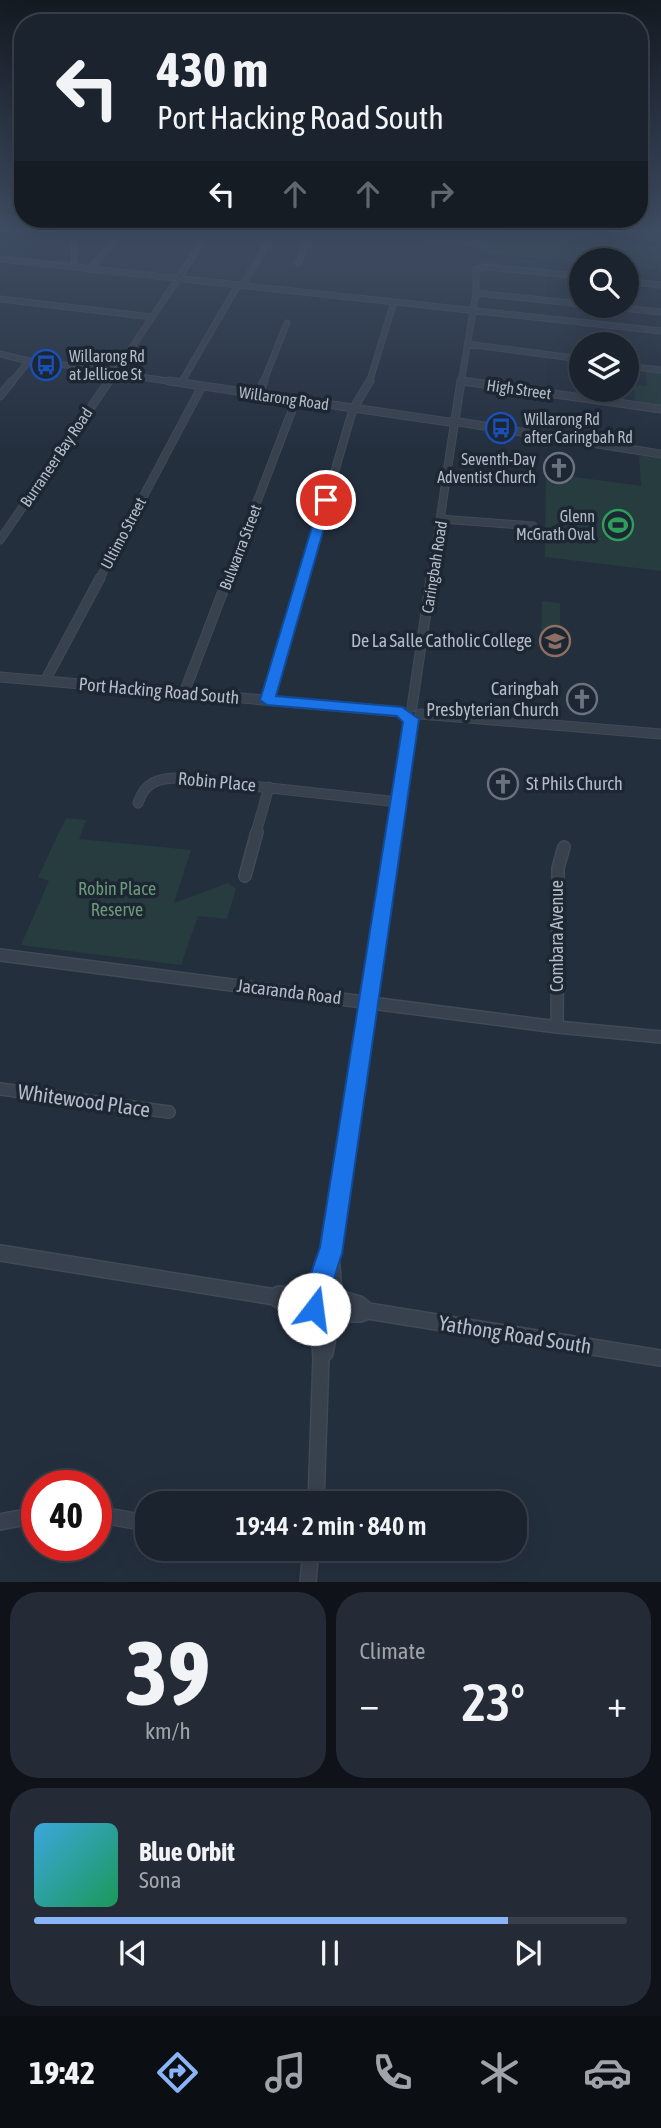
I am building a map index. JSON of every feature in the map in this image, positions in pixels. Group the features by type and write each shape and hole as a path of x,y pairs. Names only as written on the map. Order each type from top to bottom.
{"street":[{"path":"32,303 152,317"},
{"name":"Burraneer Bay Road","path":"0,540 162,303"},
{"path":"181,383 230,303"},
{"path":"267,700 353,409 368,387 394,303"},
{"path":"402,303 661,331"},
{"name":"Caringbah Road","path":"316,1491 321,1357 325,1353 326,1304 333,1256 331,1254 474,303"},
{"path":"639,310 661,312"},
{"path":"258,394 287,323"},
{"path":"467,344 569,357"},
{"name":"Willarong Road","path":"0,354 29,361 661,454"},
{"path":"0,397 29,361"},
{"path":"639,367 661,370"},
{"name":"High Street","path":"461,381 661,409"},
{"name":"Ultimo Street","path":"45,681 202,386"},
{"name":"Bulwarra Street","path":"184,693 296,400"},
{"path":"441,519 533,526"},
{"name":"Port Hacking Road South","path":"0,677 661,734"},
{"name":"Robin Place","path":"138,803 142,789 166,778 398,802"},
{"name":"Robin Place","path":"245,876 269,787"},
{"name":"Combara Avenue","path":"557,1027 558,868 564,847"},
{"name":"Jacaranda Road","path":"0,955 557,1027 661,1037"},
{"name":"Whitewood Place","path":"0,1089 169,1112"},
{"name":"Yathong Road South","path":"0,1253 275,1297 284,1304 326,1304 360,1314 368,1311 661,1358"},
{"path":"112,1517 135,1521"},
{"path":"0,1522 21,1518"},
{"path":"307,1561 308,1582"}],"green space":[{"path":"645,371 661,373 661,405 639,402 639,385 647,386"},
{"path":"639,455 661,458 661,571 545,557 546,473 641,486"},
{"path":"542,601 560,603 560,643 541,641"},
{"name":"Robin Place Reserve","path":"66,818 86,820 79,839 191,850 174,903 228,883 236,889 227,919 198,916 181,965 21,945 49,881 38,877"}],"place":[{"name":"Willarong Rd at Jellicoe St","path":"46,365"},
{"name":"Willarong Rd after Caringbah Rd","path":"501,428"},
{"name":"Seventh-Day Adventist Church","path":"559,468"},
{"name":"Glenn McGrath Oval","path":"618,525"},
{"name":"De La Salle Catholic College","path":"555,641"},
{"name":"Caringbah Presbyterian Church","path":"582,699"},
{"name":"St Phils Church","path":"503,784"}],"route":[{"path":"314,1309 314,1300 319,1292 327,1256 331,1254 411,719 405,718 402,712 267,700 326,500"}]}
